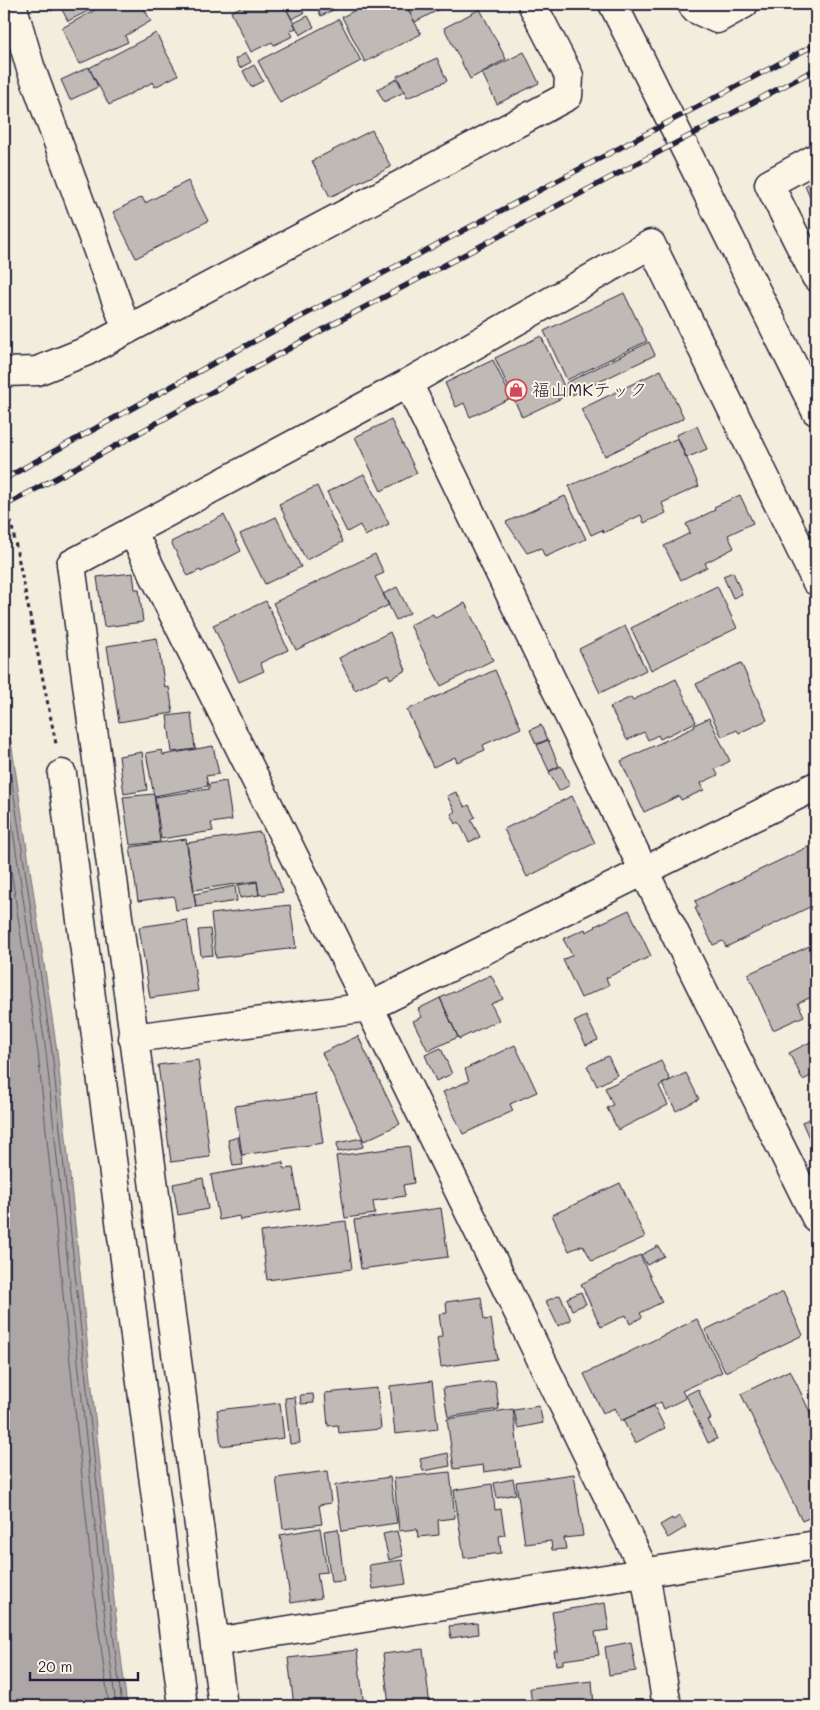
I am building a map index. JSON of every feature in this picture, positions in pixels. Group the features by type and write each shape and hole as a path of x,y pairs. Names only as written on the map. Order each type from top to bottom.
{"street":[{"path":"12,4 30,66 127,330"},
{"path":"4,372 37,371 87,351 568,96 569,76 532,4"},
{"path":"613,4 816,411"},
{"path":"692,4 695,9 717,19 744,4"},
{"path":"816,158 769,184 816,277"},
{"path":"223,1706 70,564 408,382 651,244 816,581"},
{"path":"408,382 644,871 816,1218"},
{"path":"132,531 369,1007 646,1572 667,1706"},
{"path":"62,774 183,1706"},
{"path":"133,1038 369,1007 816,786"},
{"path":"215,1642 816,1545"}],"path":[{"path":"9,512 62,774"}],"water":[{"path":"4,694 57,1051 114,1600 127,1706 4,1706"}],"building":[{"path":"47,4 89,4 92,9 68,21 60,6 51,11"},
{"path":"106,4 141,4 151,21 125,36 128,42 79,64 62,28"},
{"path":"246,4 284,4 296,28 290,31 293,36 274,45 272,42 251,52 231,12"},
{"path":"299,4 304,13 292,19 287,10"},
{"path":"315,4 345,4 321,16"},
{"path":"367,4 405,4 421,34 365,62 342,17"},
{"path":"405,4 437,4 440,9 415,22"},
{"path":"437,4 451,4 440,9"},
{"path":"480,9 506,59 470,79 444,28"},
{"path":"308,16 314,27 300,35 294,23"},
{"path":"339,19 361,61 280,103 258,61"},
{"path":"156,33 178,75 155,87 153,82 109,105 89,68"},
{"path":"524,52 539,83 497,104 482,73"},
{"path":"246,53 251,62 240,68 235,59"},
{"path":"437,58 447,81 407,98 397,76"},
{"path":"254,65 263,81 251,87 243,71"},
{"path":"89,67 98,87 70,100 61,80"},
{"path":"397,79 404,92 384,102 377,89"},
{"path":"372,130 391,167 330,197 312,161"},
{"path":"816,180 816,210 805,185"},
{"path":"188,181 208,221 136,258 113,212 142,197 145,203"},
{"path":"624,293 647,341 567,380 544,331"},
{"path":"541,336 568,395 522,417 495,358"},
{"path":"649,342 655,355 572,395 566,383"},
{"path":"493,360 511,398 470,417 464,403 456,407 445,383"},
{"path":"661,370 684,418 605,456 581,409"},
{"path":"391,420 417,473 381,491 355,437"},
{"path":"697,426 707,449 686,458 676,435"},
{"path":"678,438 699,486 662,503 666,513 644,523 641,515 603,533 602,530 591,535 569,486"},
{"path":"364,474 389,524 365,536 360,525 347,532 327,492"},
{"path":"317,486 343,542 306,560 279,504"},
{"path":"740,495 753,523 728,535 734,548 705,563 707,567 681,580 664,546 690,533 686,524 715,510 714,507"},
{"path":"565,496 586,539 545,557 541,548 527,553 506,522"},
{"path":"224,515 241,551 201,572 200,570 188,576 171,542"},
{"path":"276,517 301,567 265,584 240,534"},
{"path":"375,554 384,573 375,577 389,605 296,650 273,603"},
{"path":"733,572 742,594 733,598 723,576"},
{"path":"133,573 135,589 139,589 143,622 104,627 97,577"},
{"path":"717,586 737,628 651,670 631,628"},
{"path":"397,587 410,613 396,620 383,594"},
{"path":"266,601 288,650 260,663 264,671 239,682 213,625"},
{"path":"465,603 493,660 441,686 410,625 433,614 435,618"},
{"path":"625,626 646,670 600,693 579,649"},
{"path":"390,632 406,670 390,679 388,674 355,690 339,658"},
{"path":"157,638 165,688 169,687 173,713 119,722 107,646"},
{"path":"741,663 767,720 739,733 737,730 722,737 696,684"},
{"path":"495,670 521,728 483,745 485,750 457,762 455,757 433,767 407,710"},
{"path":"676,679 696,722 660,739 658,735 648,740 644,732 627,740 610,707 631,697 633,700"},
{"path":"191,713 195,749 172,752 167,716"},
{"path":"709,718 730,761 715,769 718,775 701,783 704,790 681,800 679,796 644,812 621,761 695,727 694,725"},
{"path":"541,725 547,740 536,744 530,730"},
{"path":"548,740 559,766 549,771 537,745"},
{"path":"213,746 219,774 206,776 208,786 154,796 146,753 162,750 163,755"},
{"path":"142,752 147,790 124,794 119,756"},
{"path":"561,766 570,785 559,791 549,772"},
{"path":"226,781 232,820 211,823 213,831 161,839 155,797 209,789 209,784"},
{"path":"456,792 465,807 469,805 475,817 471,820 480,837 469,842 459,822 456,824 451,814 455,811 447,796"},
{"path":"154,794 160,842 130,845 123,797"},
{"path":"572,796 595,843 527,877 504,829"},
{"path":"260,832 283,892 259,895 257,881 194,890 187,843"},
{"path":"186,839 196,907 176,910 174,896 138,901 130,847"},
{"path":"816,843 816,904 726,947 723,941 713,945 695,908 698,907 695,901"},
{"path":"257,882 259,895 240,898 238,885"},
{"path":"235,886 237,901 196,907 194,894"},
{"path":"290,905 296,948 216,958 211,914"},
{"path":"629,910 651,956 606,978 609,985 581,998 563,960 572,955 563,939 585,929 586,932"},
{"path":"187,920 198,991 150,998 139,927"},
{"path":"210,929 213,955 201,956 198,930"},
{"path":"816,943 816,995 798,1003 804,1016 773,1030 748,974"},
{"path":"491,975 503,999 491,1004 499,1020 459,1039 440,998"},
{"path":"440,998 458,1037 428,1051 413,1021 422,1017 418,1009"},
{"path":"586,1016 598,1040 586,1045 574,1022"},
{"path":"358,1036 400,1124 364,1141 322,1053"},
{"path":"816,1039 816,1086 811,1076 803,1080 789,1053"},
{"path":"515,1045 537,1092 510,1104 513,1111 463,1134 443,1092 469,1081 465,1069"},
{"path":"441,1048 452,1074 436,1081 425,1055"},
{"path":"608,1056 617,1075 597,1086 587,1066"},
{"path":"198,1060 210,1157 171,1162 158,1065"},
{"path":"661,1061 670,1080 659,1086 668,1105 618,1130 607,1108 613,1105 605,1088"},
{"path":"686,1073 699,1099 676,1111 662,1084"},
{"path":"316,1094 323,1143 242,1155 235,1106"},
{"path":"816,1116 816,1154 802,1122"},
{"path":"238,1137 243,1165 233,1166 228,1140"},
{"path":"362,1138 363,1147 338,1152 337,1143"},
{"path":"409,1146 414,1183 403,1185 405,1196 373,1201 375,1214 345,1218 336,1156"},
{"path":"283,1162 284,1169 293,1168 300,1209 240,1220 239,1216 219,1220 211,1175"},
{"path":"203,1178 208,1209 178,1215 173,1184"},
{"path":"620,1183 645,1237 592,1261 583,1245 569,1251 552,1215"},
{"path":"441,1208 448,1257 361,1269 354,1220"},
{"path":"346,1221 352,1269 267,1280 261,1232"},
{"path":"658,1246 664,1256 647,1265 641,1255"},
{"path":"640,1255 662,1302 640,1313 642,1317 630,1324 626,1315 601,1327 581,1284"},
{"path":"581,1292 586,1304 572,1310 567,1298"},
{"path":"783,1292 803,1335 725,1372 705,1330"},
{"path":"560,1295 571,1320 558,1326 546,1301"},
{"path":"481,1297 484,1320 491,1319 497,1359 441,1367 437,1338 442,1336 439,1314 447,1313 446,1302"},
{"path":"697,1319 722,1372 682,1391 686,1398 664,1409 661,1402 621,1421 615,1408 603,1413 584,1374"},
{"path":"790,1370 816,1425 816,1515 802,1521 741,1394"},
{"path":"432,1381 438,1429 395,1434 390,1386"},
{"path":"495,1381 499,1409 448,1417 443,1388"},
{"path":"377,1388 381,1429 339,1433 338,1425 328,1426 325,1393"},
{"path":"698,1389 711,1419 708,1420 717,1439 708,1443 686,1395"},
{"path":"313,1394 314,1403 301,1404 300,1395"},
{"path":"295,1397 300,1443 290,1444 285,1398"},
{"path":"280,1403 284,1438 221,1446 217,1410"},
{"path":"539,1406 543,1423 518,1428 514,1410"},
{"path":"654,1406 665,1428 635,1443 623,1420"},
{"path":"513,1409 520,1467 484,1472 483,1465 454,1469 447,1419"},
{"path":"448,1453 450,1466 423,1471 420,1459"},
{"path":"327,1471 331,1503 319,1505 322,1524 283,1529 276,1478"},
{"path":"450,1472 455,1518 438,1520 439,1535 418,1537 417,1529 399,1531 394,1478"},
{"path":"574,1474 583,1536 564,1538 566,1549 552,1550 551,1541 525,1544 516,1482"},
{"path":"390,1477 397,1523 342,1531 335,1485"},
{"path":"513,1479 516,1494 497,1498 494,1483"},
{"path":"492,1484 495,1510 501,1509 505,1535 499,1536 501,1553 464,1558 454,1490"},
{"path":"680,1516 686,1527 668,1538 660,1525"},
{"path":"320,1528 327,1572 317,1573 321,1598 291,1603 280,1535"},
{"path":"338,1529 344,1581 331,1582 324,1531"},
{"path":"397,1531 403,1556 389,1560 383,1534"},
{"path":"402,1560 406,1584 373,1589 369,1565"},
{"path":"605,1603 609,1630 595,1632 599,1655 563,1660 563,1664 556,1665 554,1651 558,1651 552,1612"},
{"path":"477,1623 478,1634 451,1638 449,1626"},
{"path":"631,1642 636,1671 609,1675 605,1647"},
{"path":"423,1649 430,1706 389,1706 383,1654"},
{"path":"357,1650 364,1706 294,1706 288,1658"},
{"path":"592,1681 594,1706 532,1706 530,1688"}],"railway":[{"path":"4,479 232,353 816,44"},
{"path":"4,506 103,453 333,324 816,69"}],"place":[{"name":"福山MKテック","path":"516,390"}]}
